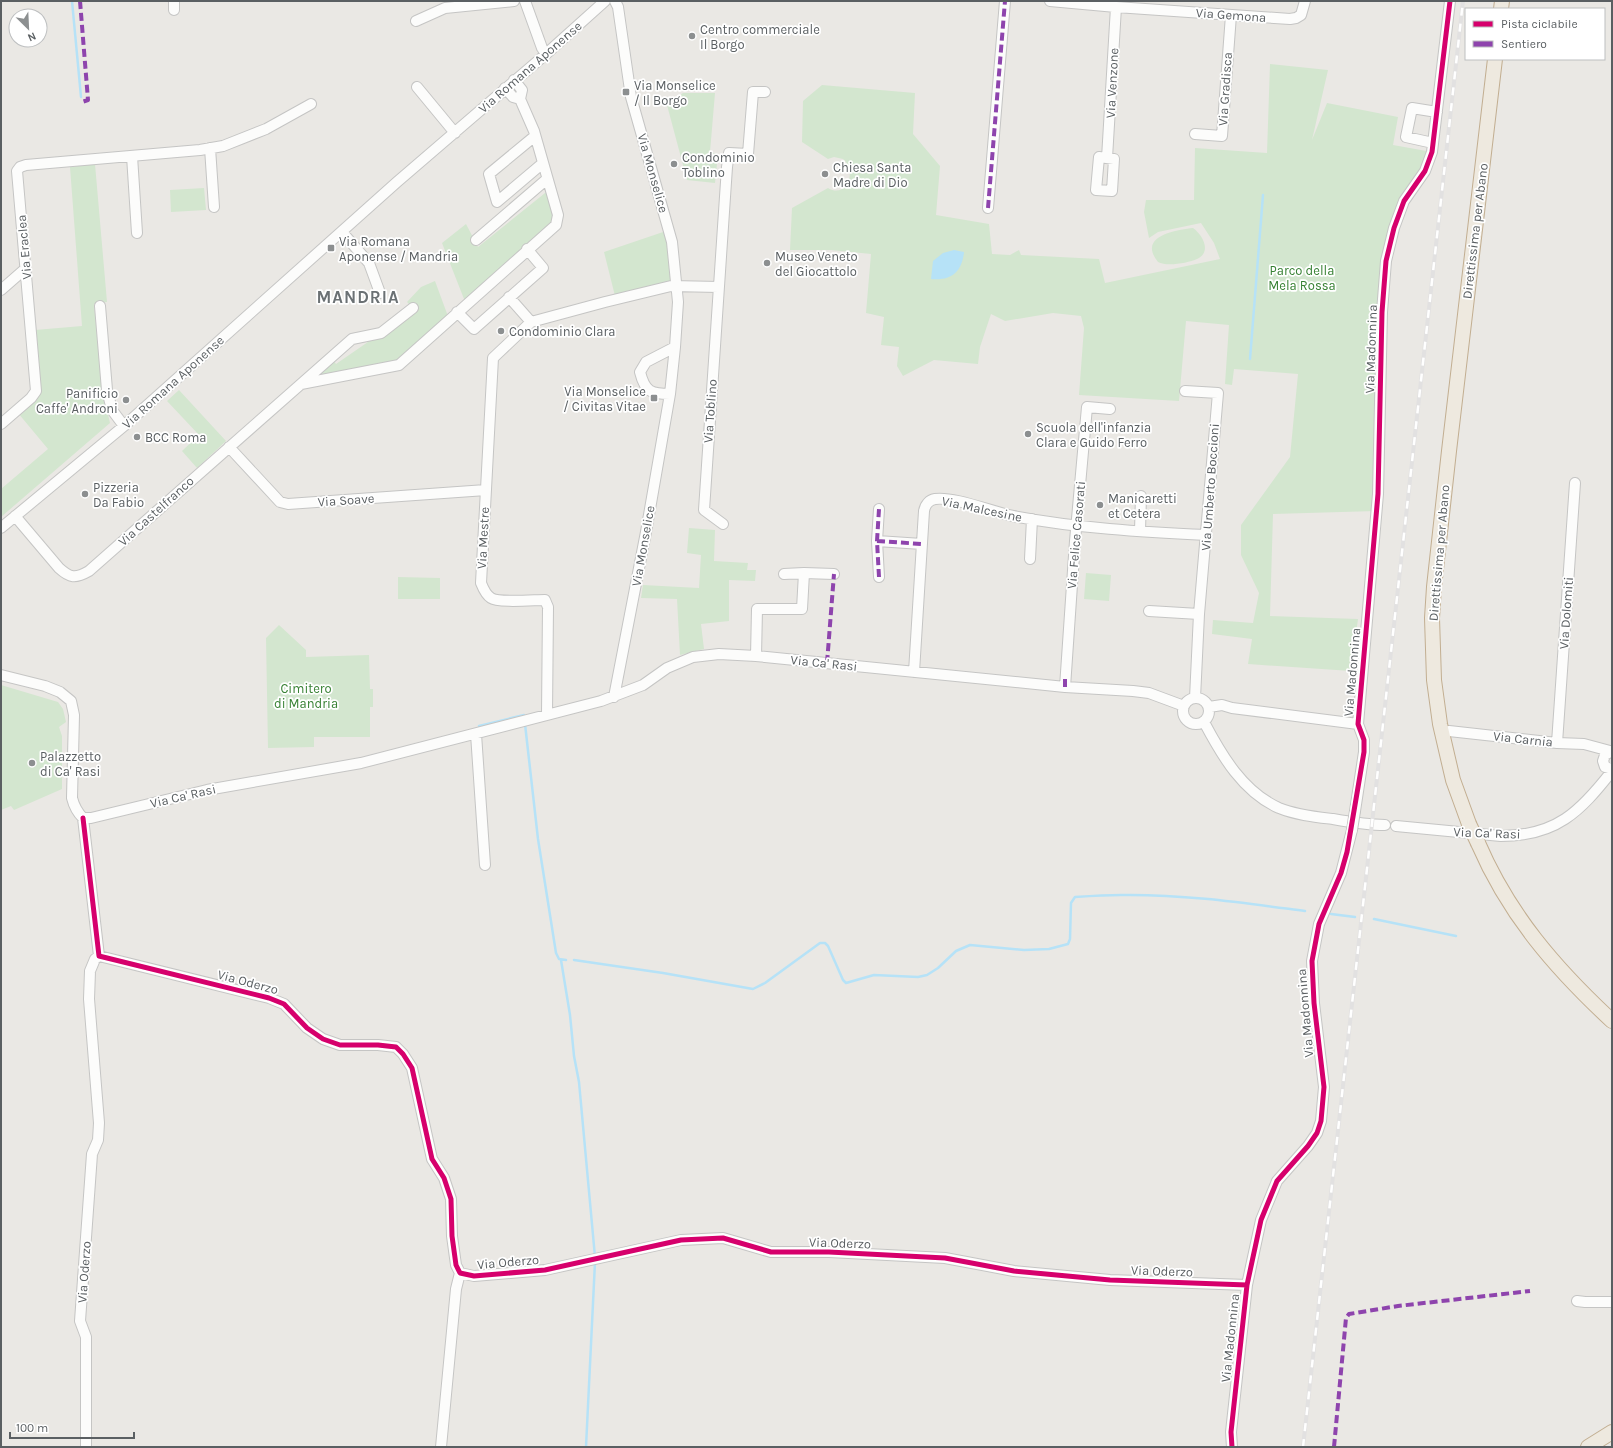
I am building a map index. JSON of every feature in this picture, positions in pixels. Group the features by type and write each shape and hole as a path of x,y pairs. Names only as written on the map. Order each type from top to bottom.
{"highway":[{"name":"Direttissima per Abano","path":"1495,60 1434,587 1432,618 1434,680 1440,724 1454,780 1469,824 1497,882 1526,929 1561,971 1612,1021"},
{"path":"1588,1447 1612,1432"}],"street":[{"path":"416,21 445,8 514,1"},
{"path":"525,1 542,48 546,54"},
{"name":"Via Romana Aponense","path":"1,528 124,426 605,1"},
{"name":"Via Monselice","path":"614,697 646,532 670,394 678,302 672,242 631,97 618,7 615,1"},
{"path":"988,208 1005,1"},
{"name":"Via Gemona","path":"1050,1 1290,19 1301,15 1305,1"},
{"name":"Via Madonnina","path":"1232,1447 1231,1432 1247,1285 1260,1220 1277,1181 1308,1146 1317,1133 1321,1121 1324,1087 1314,1003 1312,961 1319,924 1341,873 1352,830 1364,752 1364,740 1358,724 1378,494 1382,312 1386,261 1394,228 1404,201 1424,172 1432,152 1450,1"},
{"name":"Via Venzone","path":"1107,158 1116,7"},
{"name":"Via Gradisca","path":"1196,134 1222,136 1231,15"},
{"path":"301,384 399,365 556,224 558,215 535,136 520,99 522,90 514,80"},
{"path":"417,86 455,133"},
{"path":"505,88 513,97 520,99"},
{"name":"Via Toblino","path":"723,524 704,510 729,153 748,154 754,92 765,92"},
{"name":"Via Eraclea","path":"1,424 31,398 36,391 17,171 20,167 26,165 224,146 266,129 311,104"},
{"path":"1433,143 1406,137 1412,108 1437,112"},
{"path":"503,217 489,174 535,136"},
{"path":"210,148 214,207"},
{"path":"132,156 137,233"},
{"name":"Via Venzone","path":"1098,158 1107,158 1114,159 1112,191 1096,190 1098,158"},
{"path":"498,202 543,163"},
{"path":"476,240 547,179"},
{"path":"342,232 369,263 380,293"},
{"path":"457,312 474,329 543,268 527,249"},
{"path":"1,290 25,269"},
{"path":"677,286 719,287"},
{"name":"Via Mestre","path":"547,714 548,607 545,600 499,600 491,598 481,583 493,358 531,322 605,302 677,286"},
{"path":"509,297 531,322"},
{"path":"100,306 107,390 112,410 124,426"},
{"name":"Via Castelfranco","path":"14,516 62,571 73,577 82,576 352,339 381,333 413,308"},
{"path":"670,394 654,394 649,391 640,372 646,362 675,347"},
{"name":"Via Umberto Boccioni","path":"1184,391 1218,393 1207,535 1199,614 1195,698"},
{"name":"Via Felice Casorati","path":"1065,687 1076,525 1087,407 1110,409"},
{"name":"Via Soave","path":"229,447 280,502 288,504 486,490"},
{"name":"Via Dolomiti","path":"1557,742 1574,483"},
{"path":"1140,531 1141,496"},
{"name":"Via Malcesine","path":"914,672 925,506 930,500 950,500 992,512 1076,525 1207,535"},
{"path":"879,509 877,541 879,577"},
{"name":"Via Malcesine","path":"1030,559 1032,519"},
{"path":"877,541 922,544"},
{"path":"756,656 757,609 802,609 804,573"},
{"path":"784,574 834,574"},
{"path":"1149,611 1199,614"},
{"name":"Via Ca' Rasi","path":"83,818 91,818 207,790 361,763 476,734 614,697 642,685 667,668 694,657 719,654 756,656 1065,687 1149,693 1184,706"},
{"path":"1,675 45,686 60,692 71,701 74,715 72,798 78,813 83,818 99,956"},
{"path":"1195,698 1202,699 1209,707 1209,715 1204,722 1196,725 1188,722 1183,714 1184,706 1188,700 1195,698"},
{"path":"1209,707 1222,704 1232,708 1358,724"},
{"path":"1204,722 1229,764 1241,780 1258,796 1269,803 1281,809 1308,816 1385,825"},
{"name":"Via Carnia","path":"1449,730 1584,744 1597,748 1609,764"},
{"path":"476,734 485,865"},
{"name":"Via Ca' Rasi","path":"1396,826 1501,836 1529,834 1551,827 1580,808 1592,797 1609,764"},
{"name":"Via Oderzo","path":"86,1447 86,1337 80,1321 92,1154 98,1140 99,1122 89,999 90,971 95,959 99,956 269,998 284,1004 307,1028 323,1039 340,1045 378,1044 396,1047 403,1054 412,1068 432,1159 444,1178 451,1199 452,1236 456,1265 460,1273 456,1288 441,1447"},
{"name":"Via Oderzo","path":"460,1273 474,1276 545,1270 681,1240 723,1238 771,1252 829,1252 945,1258 1014,1271 1110,1280 1247,1285"},
{"path":"1577,1300 1585,1302 1612,1302"}],"green space":[{"name":"Parco della Mela Rossa","path":"1270,64 1328,70 1312,140 1327,103 1398,117 1393,145 1432,152 1404,201 1389,247 1376,511 1273,514 1270,616 1358,619 1351,671 1248,664 1252,639 1212,634 1213,620 1253,623 1259,593 1241,555 1241,525 1290,457 1298,374 1234,369 1232,385 1225,384 1229,325 1186,321 1179,401 1079,395 1084,328 1081,316 1053,313 1005,321 991,314 980,347 978,364 934,360 903,376 897,366 899,347 881,345 884,317 866,313 871,254 831,250 790,250 792,208 828,188 840,190 845,187 850,177 850,171 843,159 834,157 828,159 802,142 803,101 822,85 915,93 913,134 940,166 936,215 989,224 992,254 1010,255 1019,250 1021,255 1099,259 1105,283 1220,259 1214,243 1201,223 1158,232 1149,238 1144,212 1146,200 1194,200 1195,148 1267,153"},
{"path":"683,93 715,93 710,152 718,154 715,183 687,180 667,105"},
{"path":"95,164 107,302 94,304 102,390 110,423 1,517 1,489 48,449 18,413 35,399 35,330 82,326 70,167"},
{"path":"204,188 206,210 171,212 170,190"},
{"path":"550,189 556,225 466,304 442,243 466,224 478,247"},
{"path":"1193,228 1203,239 1205,248 1202,256 1197,259 1178,264 1158,262 1153,253 1152,246 1155,240 1177,230"},
{"path":"669,230 677,286 616,300 604,252"},
{"path":"435,281 449,319 399,365 301,384 331,357 336,364 381,333 413,308 407,302 421,287"},
{"path":"179,390 226,441 197,468 182,451 199,435 167,401"},
{"path":"689,528 715,530 714,561 748,563 747,570 756,570 755,581 729,580 729,621 701,624 704,649 680,655 677,599 641,598 643,585 699,588 701,555 687,553"},
{"path":"1086,573 1111,575 1109,601 1084,599"},
{"path":"398,577 440,578 440,599 398,599"},
{"name":"Cimitero di Mandria","path":"279,625 306,650 306,657 369,655 370,689 373,689 373,707 370,707 370,737 314,737 314,747 268,748 266,638"},
{"name":"Palazzetto di Ca' Rasi","path":"1,685 58,702 63,709 66,722 59,727 62,736 62,789 14,810 11,806 1,810"}],"water":[{"path":"954,250 964,252 961,265 958,270 950,277 931,279 933,261 943,253"}],"waterway":[{"path":"72,1 81,97"},
{"path":"1250,359 1263,195"},
{"path":"479,726 524,715 524,719"},
{"path":"525,724 538,839 556,953 559,959 566,960"},
{"path":"574,960 663,973 753,989 765,983 820,943 825,943 828,946 843,980 846,983 874,975 918,977 927,975 938,968 956,951 970,945 1024,950 1049,949 1068,944 1070,939 1071,903 1075,897 1115,895 1167,896 1305,911"},
{"path":"1331,914 1355,917"},
{"path":"1374,919 1456,936"},
{"path":"561,960 579,1082 595,1257"},
{"path":"586,1447 595,1262"}],"railway":[{"path":"1303,1447 1463,1"}],"marked path":[{"path":"80,1 88,100 82,102"},
{"path":"988,208 1005,1"},
{"path":"879,509 877,541 879,577"},
{"path":"877,541 922,544"},
{"path":"827,663 834,574"},
{"path":"1065,676 1065,687"},
{"path":"1334,1447 1346,1318 1349,1314 1398,1306 1530,1291"}],"cycle path":[{"path":"1232,1447 1231,1432 1247,1285 1261,1220 1277,1181 1308,1146 1317,1133 1321,1121 1324,1087 1314,1003 1312,961 1319,924 1341,873 1347,852 1364,752 1364,740 1358,724 1378,494 1382,312 1386,261 1394,228 1404,201 1425,171 1432,152 1450,1"},
{"path":"83,818 99,956 269,998 284,1004 307,1028 323,1039 340,1045 378,1045 396,1047 403,1054 412,1068 432,1159 444,1178 451,1199 452,1236 456,1265 460,1273 474,1276 545,1270 681,1240 723,1238 771,1252 829,1252 945,1258 1014,1271 1110,1280 1247,1285"}],"place":[{"name":"Centro commerciale Il Borgo","path":"692,36"},
{"name":"Via Monselice / Il Borgo","path":"626,92"},
{"name":"Condominio Toblino","path":"674,164"},
{"name":"Chiesa Santa Madre di Dio","path":"825,174"},
{"name":"Via Romana Aponense / Mandria","path":"331,248"},
{"name":"Museo Veneto del Giocattolo","path":"767,263"},
{"name":"Condominio Clara","path":"501,331"},
{"name":"Via Monselice / Civitas Vitae","path":"654,398"},
{"name":"Panificio Caffe' Androni","path":"126,400"},
{"name":"Scuola dell'infanzia Clara e Guido Ferro","path":"1028,434"},
{"name":"BCC Roma","path":"137,437"},
{"name":"Pizzeria Da Fabio","path":"85,494"},
{"name":"Manicaretti et Cetera","path":"1100,505"},
{"name":"Palazzetto di Ca' Rasi","path":"32,763"}],"district":[{"name":"MANDRIA","path":"358,297"}]}
